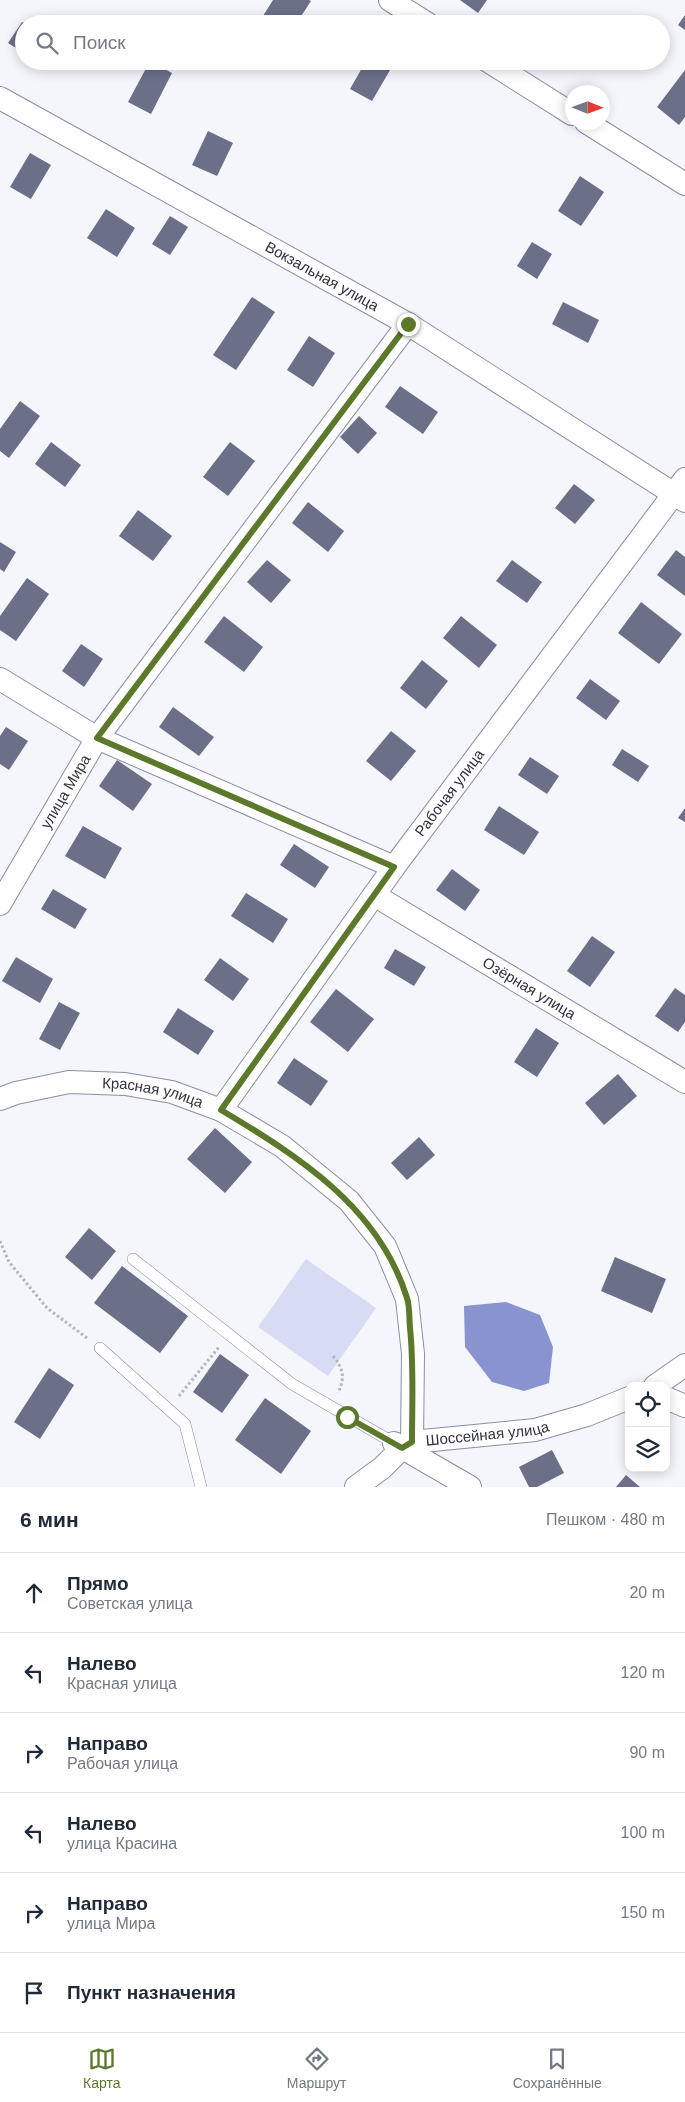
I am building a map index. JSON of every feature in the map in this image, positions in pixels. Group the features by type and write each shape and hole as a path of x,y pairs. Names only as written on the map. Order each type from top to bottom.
{"street":[{"path":"390,0 414,15"},
{"path":"502,70 565,110"},
{"name":"Вокзальная улица","path":"0,98 408,324 681,491"},
{"path":"599,130 685,184"},
{"name":"улица Мира","path":"0,904 97,738 408,324"},
{"name":"Рабочая улица","path":"221,1110 394,867 681,491"},
{"path":"0,679 97,738 394,867"},
{"name":"Озёрная улица","path":"374,895 685,1082"},
{"name":"Красная улица","path":"0,1099 16,1093 69,1082 125,1084 172,1092 221,1110 282,1146 349,1201 385,1246 407,1299 413,1354 403,1444"},
{"path":"661,1382 685,1366"},
{"name":"Шоссейная улица","path":"403,1444 535,1430 587,1415 625,1400"},
{"path":"670,1400 685,1406"},
{"path":"356,1487 382,1468 403,1444 470,1487"}],"lane":[{"path":"133,1259 292,1384 330,1407 403,1444"},
{"path":"100,1348 185,1424 201,1487"}],"path":[{"path":"0,1241 9,1262 47,1308 100,1348"},
{"path":"166,1407 184,1392 206,1361 230,1336"},
{"path":"330,1407 344,1380 342,1367 333,1356"}],"shaded area":[{"path":"306,1259 376,1308 328,1376 258,1327"}],"water":[{"path":"506,1302 540,1315 553,1347 549,1383 524,1391 492,1382 465,1347 464,1306"}],"building":[{"path":"273,0 311,1 302,15 264,15"},
{"path":"460,0 487,0 478,13"},
{"path":"685,15 685,30 678,25"},
{"path":"15,32 15,47 8,43"},
{"path":"145,70 166,70 172,73 151,114 128,102"},
{"path":"361,70 390,70 372,101 350,89"},
{"path":"685,70 685,117 679,125 657,107"},
{"path":"208,131 233,143 217,176 192,165"},
{"path":"30,153 51,165 31,199 10,187"},
{"path":"580,176 604,192 581,226 558,211"},
{"path":"106,209 135,228 117,257 87,238"},
{"path":"170,216 188,227 170,255 152,244"},
{"path":"532,242 552,254 537,279 517,266"},
{"path":"252,297 275,312 236,370 213,355"},
{"path":"563,302 599,320 588,343 552,324"},
{"path":"309,336 335,353 313,387 287,370"},
{"path":"400,386 438,412 423,434 385,407"},
{"path":"20,401 40,416 9,458 0,451 0,429"},
{"path":"359,416 377,433 358,454 340,437"},
{"path":"51,442 81,465 65,487 35,464"},
{"path":"230,442 255,461 228,496 203,477"},
{"path":"574,484 595,500 575,524 555,508"},
{"path":"308,502 344,531 328,552 292,523"},
{"path":"138,510 172,536 153,561 119,536"},
{"path":"0,542 16,552 4,572 0,569"},
{"path":"676,550 685,557 685,596 657,575"},
{"path":"267,560 291,580 271,603 247,582"},
{"path":"512,560 542,582 527,603 496,581"},
{"path":"27,578 49,594 16,641 0,630 0,616"},
{"path":"641,602 682,634 659,664 618,633"},
{"path":"224,616 263,647 244,672 204,642"},
{"path":"461,616 497,645 479,668 443,638"},
{"path":"81,644 103,659 84,687 62,671"},
{"path":"422,660 448,681 426,709 400,688"},
{"path":"590,679 620,701 606,720 576,698"},
{"path":"173,707 214,737 199,756 159,727"},
{"path":"6,727 28,741 9,770 0,764 0,736"},
{"path":"391,731 416,751 391,781 366,761"},
{"path":"622,749 649,766 638,782 612,765"},
{"path":"530,757 559,776 547,794 518,775"},
{"path":"117,760 152,784 133,811 99,786"},
{"path":"499,806 539,832 524,855 484,830"},
{"path":"685,808 685,822 678,818"},
{"path":"83,826 122,848 105,879 65,856"},
{"path":"294,844 329,867 315,888 280,865"},
{"path":"452,869 480,890 465,911 436,890"},
{"path":"53,889 87,909 75,929 41,909"},
{"path":"246,893 288,919 273,943 231,916"},
{"path":"592,936 615,952 590,987 567,971"},
{"path":"395,949 426,967 414,986 384,968"},
{"path":"16,957 53,979 40,1003 2,981"},
{"path":"220,958 249,979 233,1001 204,980"},
{"path":"675,988 685,995 685,1022 678,1032 655,1016"},
{"path":"336,989 374,1019 348,1052 310,1022"},
{"path":"59,1002 80,1013 60,1050 39,1039"},
{"path":"178,1008 214,1031 198,1055 163,1032"},
{"path":"536,1028 559,1043 537,1077 514,1062"},
{"path":"294,1058 328,1081 311,1106 277,1083"},
{"path":"618,1074 637,1096 604,1125 585,1103"},
{"path":"215,1128 252,1162 225,1193 187,1159"},
{"path":"419,1137 435,1155 407,1180 391,1163"},
{"path":"89,1228 116,1251 92,1280 65,1257"},
{"path":"615,1257 666,1279 652,1313 601,1291"},
{"path":"122,1266 188,1316 160,1353 94,1303"},
{"path":"220,1354 249,1375 222,1413 193,1392"},
{"path":"49,1368 74,1385 40,1439 14,1422"},
{"path":"265,1398 311,1431 281,1474 235,1440"},
{"path":"552,1450 564,1473 537,1487 529,1487 519,1467"},
{"path":"626,1475 640,1487 616,1487"}],"route":[{"path":"347,1417 402,1448 412,1442 413,1354 407,1299 385,1246 349,1201 282,1146 221,1110 394,867 97,738 408,324"}]}
